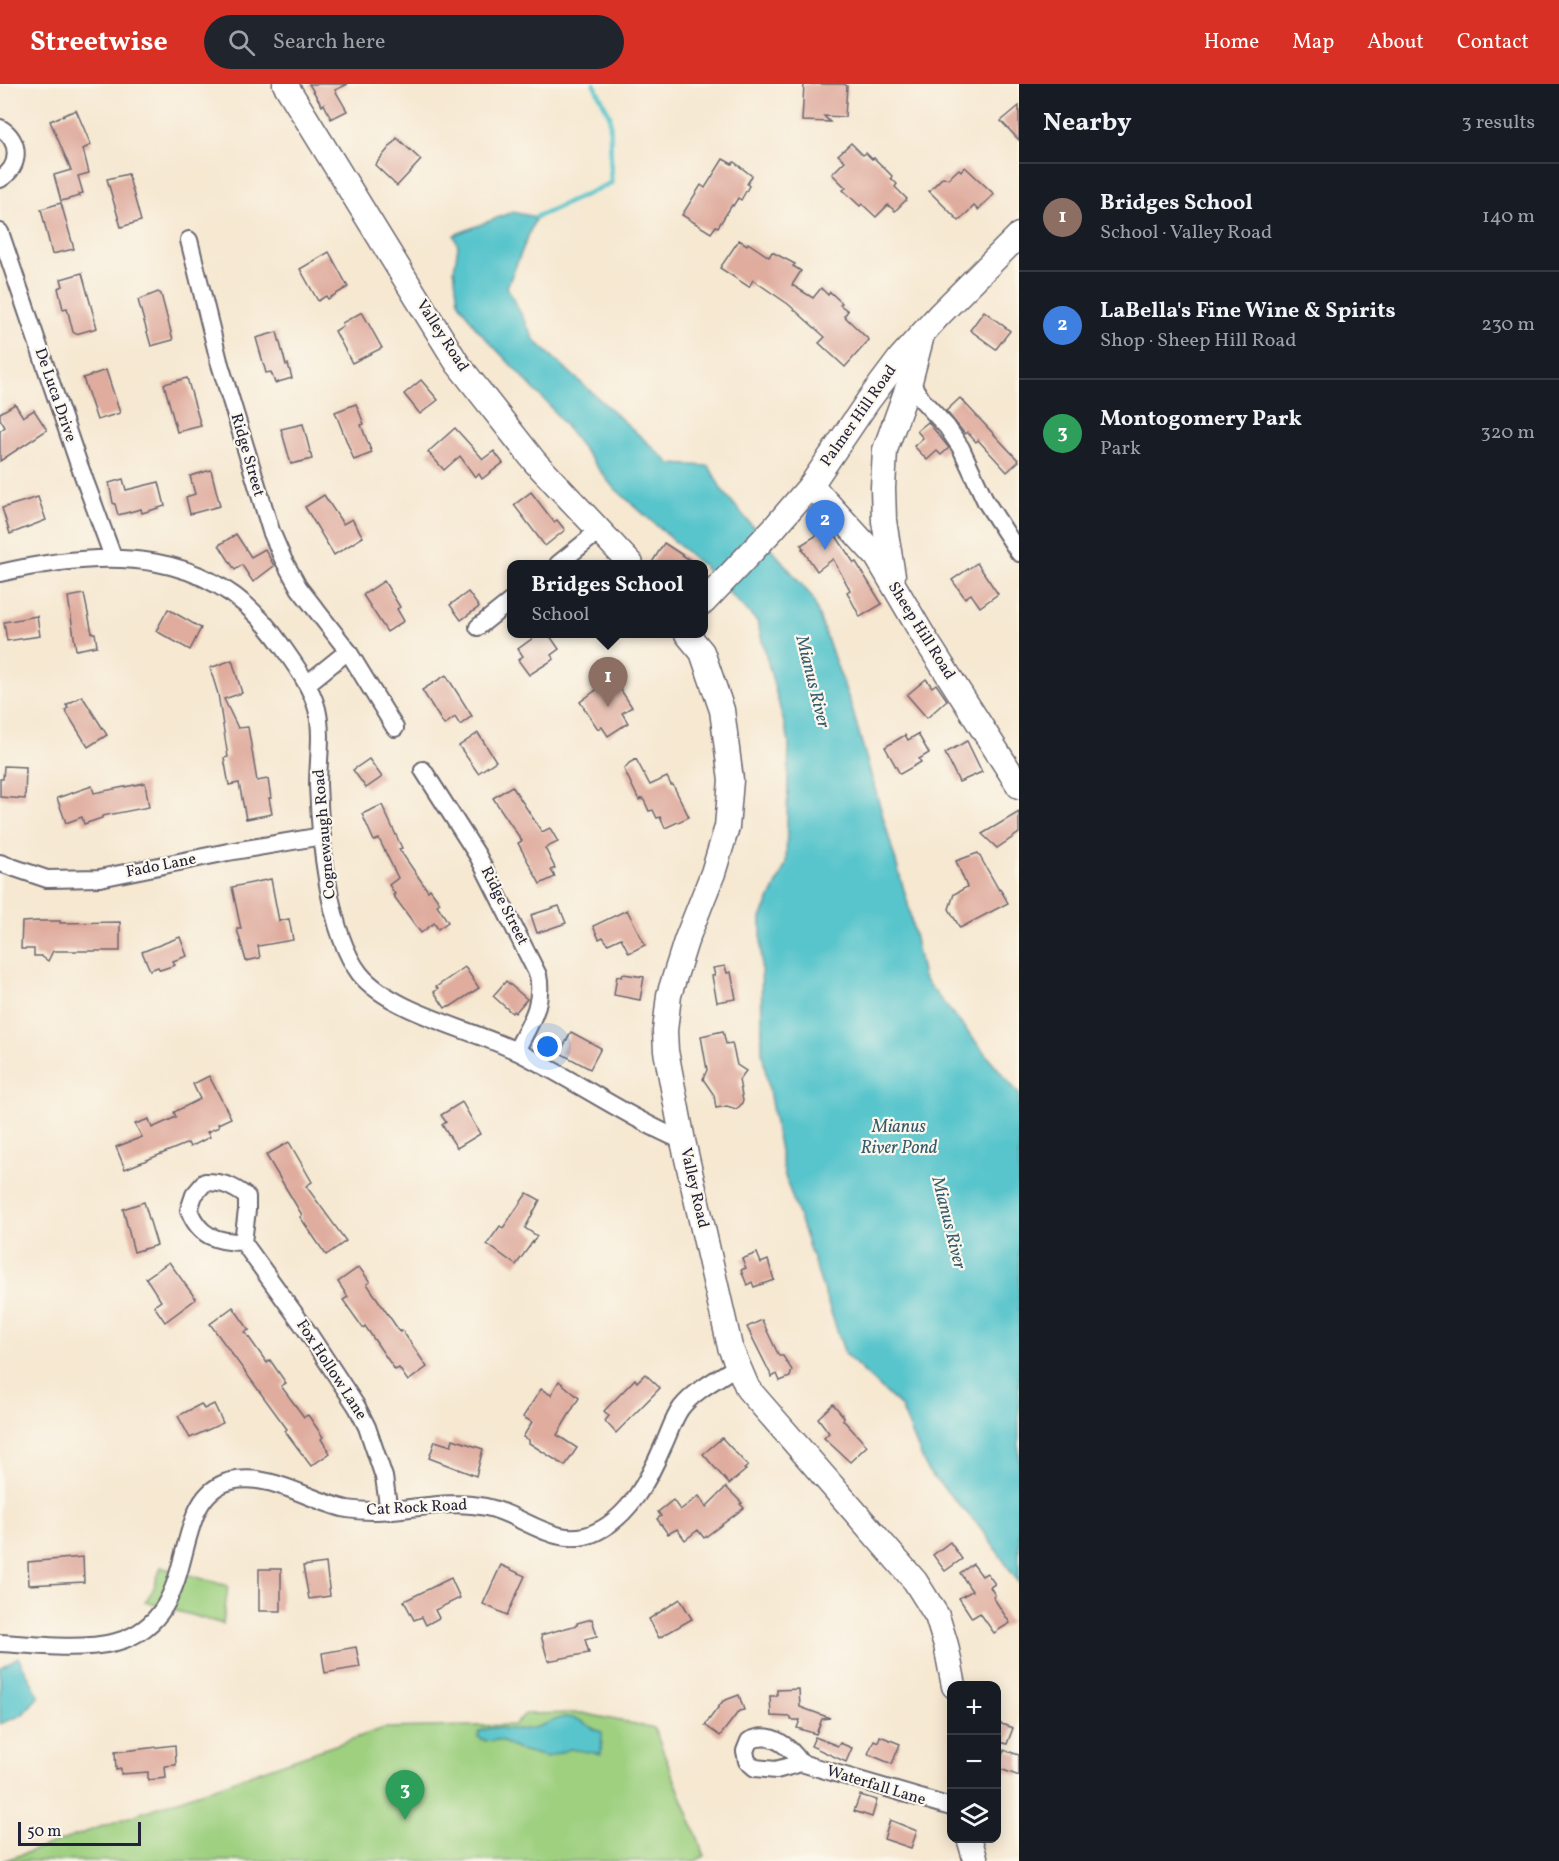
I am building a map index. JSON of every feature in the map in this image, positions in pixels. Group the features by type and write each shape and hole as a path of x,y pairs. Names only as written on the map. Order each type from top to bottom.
{"main road":[{"name":"Valley Road","path":"285,84 457,363 535,462 627,560"},
{"name":"Palmer Hill Road","path":"708,598 811,485 873,393 901,357 939,315 1019,235"},
{"path":"895,588 884,521 885,450 910,381 921,336"},
{"name":"Sheep Hill Road","path":"811,485 877,557 1019,786"},
{"name":"Valley Road","path":"691,638 702,652 722,710 731,780 727,827 669,996 665,1031 666,1051 683,1141 726,1330 736,1366 748,1389 915,1581 937,1616 953,1681"},
{"path":"970,1843 976,1861"}],"street":[{"path":"0,128 11,136 16,151 13,166 0,179"},
{"name":"De Luca Drive","path":"0,232 78,462 113,557"},
{"name":"Ridge Street","path":"189,240 219,361 271,531 299,588 348,651 395,728"},
{"path":"910,381 922,400 948,427 961,448 986,502 1019,553"},
{"path":"563,560 588,540 597,527"},
{"name":"Cognewaugh Road","path":"0,573 29,566 113,557 136,558 168,565 221,585 247,604 266,622 307,684 316,708 320,731 318,786 332,909 343,945 360,973 374,987 410,1008 516,1051 652,1127 683,1141"},
{"path":"478,627 507,604"},
{"path":"307,684 348,651"},
{"name":"Ridge Street","path":"423,770 478,856 538,975 541,990 538,1006 516,1051"},
{"name":"Fado Lane","path":"0,863 47,879 100,878 322,836"},
{"name":"Fox Hollow Lane","path":"243,1242 305,1328 357,1407 367,1427 384,1477 389,1511"},
{"name":"Cat Rock Road","path":"0,1642 62,1646 98,1645 117,1641 143,1629 164,1608 175,1587 198,1507 211,1491 229,1482 252,1479 280,1486 339,1507 365,1511 389,1511 458,1504 474,1505 500,1510 535,1528 556,1535 583,1537 594,1533 610,1524 624,1512 640,1493 681,1409 702,1389 736,1366"},
{"name":"Waterfall Lane","path":"801,1763 947,1807"}],"green space":[{"path":"161,1567 228,1586 223,1624 145,1602 153,1590"},
{"path":"582,1713 654,1728 705,1856 695,1861 3,1861 384,1728 514,1725 525,1714"}],"water":[{"name":"Mianus River Pond","path":"512,212 536,217 507,287 535,341 671,464 709,466 722,490 812,597 851,705 908,904 923,978 1019,1094 1019,1583 981,1528 927,1470 901,1407 845,1354 784,1173 762,1052 761,918 786,864 789,742 757,621 708,572 708,560 695,560 612,486 549,405 477,329 458,301 454,270 458,246 454,235"},
{"path":"18,1657 39,1696 22,1715 0,1724 0,1668"},
{"path":"565,1717 578,1719 602,1732 601,1754 570,1749 547,1757 516,1749 500,1740 486,1741 478,1737 479,1732 485,1729 521,1730"}],"building":[{"path":"309,84 348,84 335,90 347,111 331,119 324,104 322,106"},
{"path":"804,84 844,84 847,86 845,117 824,116 830,122 802,121"},
{"path":"1019,106 1019,140 1001,121"},
{"path":"76,110 91,145 83,149 89,173 78,176 83,193 79,194 80,196 61,201 54,175 71,170 50,121"},
{"path":"397,138 421,160 397,186 375,165"},
{"path":"851,143 863,155 866,153 872,159 874,158 892,176 891,178 897,184 895,187 907,199 895,211 888,205 876,217 843,190 846,188 832,174 845,161 838,155"},
{"path":"723,159 732,164 734,162 752,176 741,200 738,198 718,227 716,226 711,233 682,215 701,185 705,188"},
{"path":"965,167 994,194 978,210 974,206 959,221 929,191 943,177 948,179 959,169 961,171"},
{"path":"128,174 141,221 121,227 107,179"},
{"path":"61,203 74,249 52,254 41,209"},
{"path":"739,240 747,245 748,243 769,257 772,252 795,264 793,266 801,271 792,285 813,298 821,288 828,295 830,292 842,303 840,305 848,311 844,316 869,340 845,367 819,343 825,337 788,304 753,280 749,287 720,268"},
{"path":"329,252 348,287 328,299 326,296 318,301 300,269"},
{"path":"82,273 97,328 76,334 73,332 67,308 63,309 58,288 63,286 61,279"},
{"path":"158,292 161,294 173,340 151,346 138,300"},
{"path":"984,311 1010,331 996,349 970,330"},
{"path":"362,312 382,348 352,363 335,331 343,326 342,323"},
{"path":"277,332 292,378 275,383 271,372 266,373 256,338"},
{"path":"106,370 120,413 97,420 83,378"},
{"path":"187,378 201,426 177,432 164,384"},
{"path":"421,380 438,400 420,414 404,394"},
{"path":"960,398 1019,461 1007,472 978,440 976,442 967,432 965,434 946,411"},
{"path":"15,404 23,417 34,410 47,430 0,461 0,431 5,427 0,419 0,413"},
{"path":"356,404 372,453 354,460 335,412"},
{"path":"928,422 949,448 941,455 937,451 927,460 914,446 923,438 917,431"},
{"path":"303,424 312,459 291,464 281,429"},
{"path":"455,428 483,459 494,451 503,463 482,479 479,474 475,477 460,456 444,470 428,452"},
{"path":"211,470 220,506 190,514 186,497 195,494 190,476"},
{"path":"123,479 126,490 159,482 165,506 142,513 141,509 118,515 109,483"},
{"path":"531,492 554,522 557,520 565,530 545,546 514,505"},
{"path":"324,495 343,524 352,519 363,537 334,555 305,507"},
{"path":"38,497 46,520 10,534 2,508"},
{"path":"830,527 854,563 856,562 882,604 860,617 847,592 850,590 833,559 817,571 802,549 804,549 801,545"},
{"path":"236,534 251,557 265,549 274,566 253,582 242,565 235,570 219,545"},
{"path":"664,543 690,560 653,560"},
{"path":"977,563 998,594 980,607 971,594 965,598 952,580"},
{"path":"384,581 400,607 397,609 404,621 387,632 363,595"},
{"path":"468,592 479,607 461,620 450,605"},
{"path":"84,594 97,646 76,650 68,597"},
{"path":"168,609 201,628 190,650 156,631"},
{"path":"37,616 40,636 7,641 4,622"},
{"path":"533,638 551,638 559,649 551,655 554,659 529,675 518,660 523,656 518,649"},
{"path":"232,660 242,693 224,699 238,728 248,727 257,781 268,779 271,798 269,798 272,814 246,819 239,783 229,785 224,758 228,757 218,694 210,668"},
{"path":"446,675 472,716 460,725 455,717 444,725 422,690"},
{"path":"926,679 932,687 936,684 947,700 927,718 907,695"},
{"path":"603,685 609,694 619,687 632,707 622,713 628,723 608,736 602,727 598,729 580,702"},
{"path":"82,696 107,735 88,747 65,710 68,708 66,705"},
{"path":"478,733 496,761 478,773 459,746"},
{"path":"918,734 929,753 919,759 921,762 900,774 885,747 905,735 908,740"},
{"path":"967,741 982,772 959,782 945,753"},
{"path":"369,759 382,777 366,788 353,770"},
{"path":"636,759 650,785 667,777 689,817 665,828 660,817 657,818 653,810 649,811 643,798 639,800 624,769"},
{"path":"4,766 26,767 25,799 0,797 0,779 3,779"},
{"path":"145,783 149,807 102,816 102,818 84,824 82,817 66,823 57,798 92,786 94,793"},
{"path":"512,786 542,832 550,828 558,842 545,848 555,868 551,870 555,877 540,884 518,843 522,841 493,798"},
{"path":"382,805 402,848 399,849 428,891 430,889 440,903 437,905 448,922 438,929 434,923 421,933 393,895 395,894 389,885 398,878 379,839 374,841 362,814"},
{"path":"1019,812 1019,833 997,848 982,834"},
{"path":"978,853 1008,903 960,928 949,909 954,894 967,887 956,861"},
{"path":"271,879 279,921 289,919 293,940 258,946 260,958 246,961 237,929 241,929 232,887"},
{"path":"559,906 566,923 537,933 531,915"},
{"path":"627,910 645,945 629,953 621,938 608,944 603,937 599,939 593,926"},
{"path":"22,922 120,922 120,951 53,951 48,961 41,956 34,956 34,949 21,949"},
{"path":"180,937 187,956 173,961 175,965 160,970 158,967 150,970 142,952"},
{"path":"725,966 727,973 731,972 736,999 717,1002 712,976 715,975 713,968"},
{"path":"465,967 479,988 445,1008 434,992 438,989 436,987"},
{"path":"623,974 644,977 640,1000 614,995 617,976 622,977"},
{"path":"506,981 527,999 515,1013 514,1011 512,1013 493,996"},
{"path":"723,1031 726,1044 732,1043 737,1065 746,1071 739,1080 743,1101 736,1109 727,1106 716,1108 714,1095 703,1079 707,1070 701,1036"},
{"path":"571,1032 601,1048 590,1069 560,1053"},
{"path":"209,1076 231,1118 207,1132 210,1137 190,1147 188,1143 125,1169 116,1147 142,1137 135,1124 149,1119 152,1128 176,1117 174,1112 200,1099 193,1084"},
{"path":"462,1102 480,1134 457,1148 442,1125 446,1122 441,1115"},
{"path":"289,1142 312,1182 306,1186 346,1241 326,1255 300,1217 302,1215 266,1155"},
{"path":"527,1193 540,1200 525,1228 537,1236 516,1265 487,1244 500,1226 503,1228"},
{"path":"144,1202 157,1245 134,1252 123,1209"},
{"path":"757,1253 761,1263 768,1260 774,1280 754,1287 752,1282 747,1285 741,1270 746,1268 742,1259"},
{"path":"169,1262 196,1299 165,1322 154,1306 161,1301 146,1278"},
{"path":"359,1267 370,1282 367,1284 427,1367 408,1381 399,1368 395,1370 365,1326 363,1328 343,1300 348,1297 338,1282"},
{"path":"233,1307 249,1330 245,1332 267,1363 270,1360 286,1383 281,1386 304,1417 308,1415 323,1437 321,1439 330,1453 311,1466 285,1431 287,1429 210,1324"},
{"path":"762,1320 779,1356 783,1356 792,1370 790,1377 780,1381 777,1374 772,1377 747,1327"},
{"path":"645,1374 660,1388 616,1433 605,1421 609,1416 604,1411 635,1379 637,1382"},
{"path":"559,1381 579,1398 557,1435 577,1448 565,1466 523,1437 532,1422 523,1417 541,1389 551,1395"},
{"path":"201,1404 204,1409 214,1404 223,1423 190,1438 178,1416"},
{"path":"833,1404 844,1417 843,1420 867,1446 850,1462 824,1438 829,1433 818,1418"},
{"path":"722,1438 748,1466 729,1484 703,1454"},
{"path":"453,1439 483,1449 476,1476 429,1458 435,1441 451,1446"},
{"path":"726,1487 744,1508 704,1538 698,1530 685,1540 677,1529 668,1534 657,1519 661,1516 658,1512 673,1500 680,1510 699,1496 706,1507"},
{"path":"950,1542 962,1559 945,1571 933,1555"},
{"path":"83,1557 84,1582 29,1585 28,1562"},
{"path":"326,1563 330,1596 309,1599 303,1566"},
{"path":"973,1564 982,1576 987,1573 995,1584 990,1587 995,1595 993,1597 1010,1623 994,1633 980,1613 972,1618 959,1598 972,1591 960,1573"},
{"path":"501,1565 525,1576 507,1615 483,1604"},
{"path":"259,1569 281,1569 281,1611 259,1611"},
{"path":"451,1578 460,1598 435,1610 439,1618 426,1625 422,1617 414,1620 404,1601"},
{"path":"680,1599 692,1619 659,1638 649,1619"},
{"path":"592,1619 597,1636 585,1639 589,1653 548,1661 541,1635"},
{"path":"356,1647 360,1667 325,1673 322,1653"},
{"path":"799,1689 800,1707 830,1718 822,1719 816,1734 797,1728 800,1720 771,1716 770,1696 777,1696 777,1690"},
{"path":"739,1695 744,1710 739,1711 720,1736 705,1725 723,1701"},
{"path":"1001,1724 1013,1728 1007,1744 1001,1742"},
{"path":"880,1736 900,1744 892,1764 868,1754 874,1740 878,1742"},
{"path":"815,1737 838,1746 840,1743 852,1748 846,1762 811,1746"},
{"path":"175,1745 176,1765 165,1766 166,1778 148,1780 148,1772 121,1774 121,1769 116,1770 115,1752"},
{"path":"1004,1750 1019,1755 1019,1776 1001,1769"},
{"path":"860,1795 877,1800 872,1817 854,1811"},
{"path":"890,1820 917,1831 911,1848 884,1839"}],"waterway":[{"name":"Mianus River","path":"536,217 611,183 610,116 594,84"}],"place":[{"name":"LaBella's Fine Wine & Spirits","path":"825,550"},
{"name":"Bridges School","path":"608,707"},
{"name":"Montogomery Park","path":"405,1820"}]}
